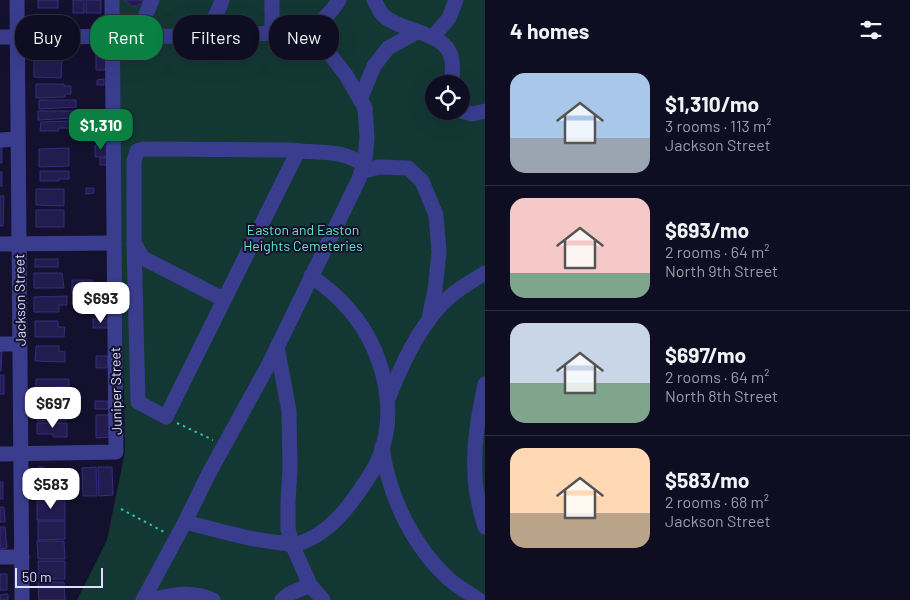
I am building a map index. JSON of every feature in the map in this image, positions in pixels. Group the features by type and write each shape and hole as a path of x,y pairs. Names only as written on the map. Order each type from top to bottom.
{"street":[{"name":"Jackson Street","path":"17,0 17,15"},
{"name":"Juniper Street","path":"112,0 112,15"},
{"path":"146,15 152,0"},
{"path":"217,15 222,0"},
{"path":"272,0 272,15"},
{"path":"327,15 339,0"},
{"path":"374,0 383,16 397,25 433,37 448,48 452,60 452,75"},
{"path":"433,37 449,18 456,0"},
{"path":"360,100 374,66 388,48 417,32"},
{"path":"0,37 15,37"},
{"name":"Jackson Street","path":"18,60 22,600"},
{"name":"Juniper Street","path":"21,454 116,452 112,60"},
{"path":"144,600 277,347 359,179 367,137 365,108 334,60"},
{"path":"470,113 485,111"},
{"path":"0,140 18,140"},
{"path":"298,151 166,417 138,402 134,161 138,152 144,149 298,151 334,152 353,157 362,168"},
{"path":"362,168 408,168 422,181 436,215 439,252 435,290 428,322"},
{"path":"0,244 114,243"},
{"path":"134,243 143,258 223,300"},
{"path":"387,400 400,366 428,322 442,304 485,273"},
{"path":"185,522 250,538 296,545 318,534 341,516 368,480 379,458 387,420 387,400 380,362 364,330 344,303 311,276"},
{"path":"0,344 20,344"},
{"path":"277,347 289,411 288,529 292,544 310,585 323,600"},
{"path":"262,376 274,377 283,381"},
{"path":"485,384 478,423 474,473 485,527"},
{"path":"382,447 395,497 405,523 428,557 450,580 479,600"},
{"path":"0,454 21,454"},
{"path":"0,557 22,557"},
{"path":"282,600 290,594 310,585"},
{"path":"149,600 173,594 205,596 213,600"}],"path":[{"path":"166,417 224,446"},
{"path":"122,509 177,538"}],"green space":[{"name":"Easton and Easton Heights Cemeteries","path":"117,0 485,0 485,600 77,600 107,540 125,452 118,60 163,60 163,15 117,15"}],"building":[{"path":"38,0 58,0 58,8 38,8"},
{"path":"73,0 84,0 84,13 73,13"},
{"path":"86,0 101,0 101,13 86,13"},
{"path":"124,0 142,0 142,3 132,6"},
{"path":"34,60 62,60 61,78 34,77"},
{"path":"96,60 107,60 107,70 96,70"},
{"path":"104,79 104,85 97,85 97,80"},
{"path":"36,84 64,84 64,86 71,86 71,94 65,94 65,97 36,98"},
{"path":"39,100 76,100 76,107 39,109"},
{"path":"38,111 73,111 73,118 38,120"},
{"path":"70,121 70,128 59,128 58,131 40,131 41,122"},
{"path":"0,145 2,145 2,163 0,163"},
{"path":"95,145 107,146 107,157 95,157"},
{"path":"69,148 69,166 39,167 39,149"},
{"path":"100,158 107,158 107,165 100,165"},
{"path":"40,171 69,171 69,179 40,181"},
{"path":"0,172 2,172 2,186 0,186"},
{"path":"86,188 94,188 94,193 86,194"},
{"path":"36,189 64,189 64,206 36,205"},
{"path":"0,196 4,196 3,226 0,226"},
{"path":"36,210 64,210 64,227 36,227"},
{"path":"35,259 58,259 58,267 35,267"},
{"path":"34,273 62,273 64,288 34,288"},
{"path":"72,280 92,280 92,292 72,292"},
{"path":"67,296 67,305 59,305 59,312 34,312 34,297"},
{"path":"93,319 108,319 108,328 93,328"},
{"path":"35,321 58,321 58,327 65,327 64,337 35,337"},
{"path":"36,346 59,346 59,351 65,352 65,362 35,361"},
{"path":"0,351 2,351 1,371 0,371"},
{"path":"96,356 108,356 107,368 96,368"},
{"path":"0,375 4,375 4,394 0,394"},
{"path":"36,379 69,379 69,386 36,388"},
{"path":"36,391 64,391 64,408 36,408"},
{"path":"95,401 108,401 108,409 95,409"},
{"path":"37,411 67,411 67,420 37,421"},
{"path":"96,415 111,415 111,437 96,438"},
{"path":"37,423 67,423 67,437 53,437 53,434 37,434"},
{"path":"38,467 44,467 44,479 37,479"},
{"path":"96,467 97,496 83,496 82,468"},
{"path":"98,467 112,467 113,495 99,496"},
{"path":"37,481 66,481 66,499 37,499"},
{"path":"0,482 3,482 3,499 0,499"},
{"path":"37,501 65,501 65,520 37,520"},
{"path":"0,507 4,507 5,522 0,522"},
{"path":"38,521 65,521 65,539 38,540"},
{"path":"0,527 5,527 7,548 0,549"},
{"path":"37,541 64,541 65,559 38,559"},
{"path":"38,561 65,561 65,579 39,579"},
{"path":"0,574 7,574 7,590 0,590"},
{"path":"38,582 64,582 65,600 39,600"},
{"path":"8,594 8,600 0,600 0,595"}]}
